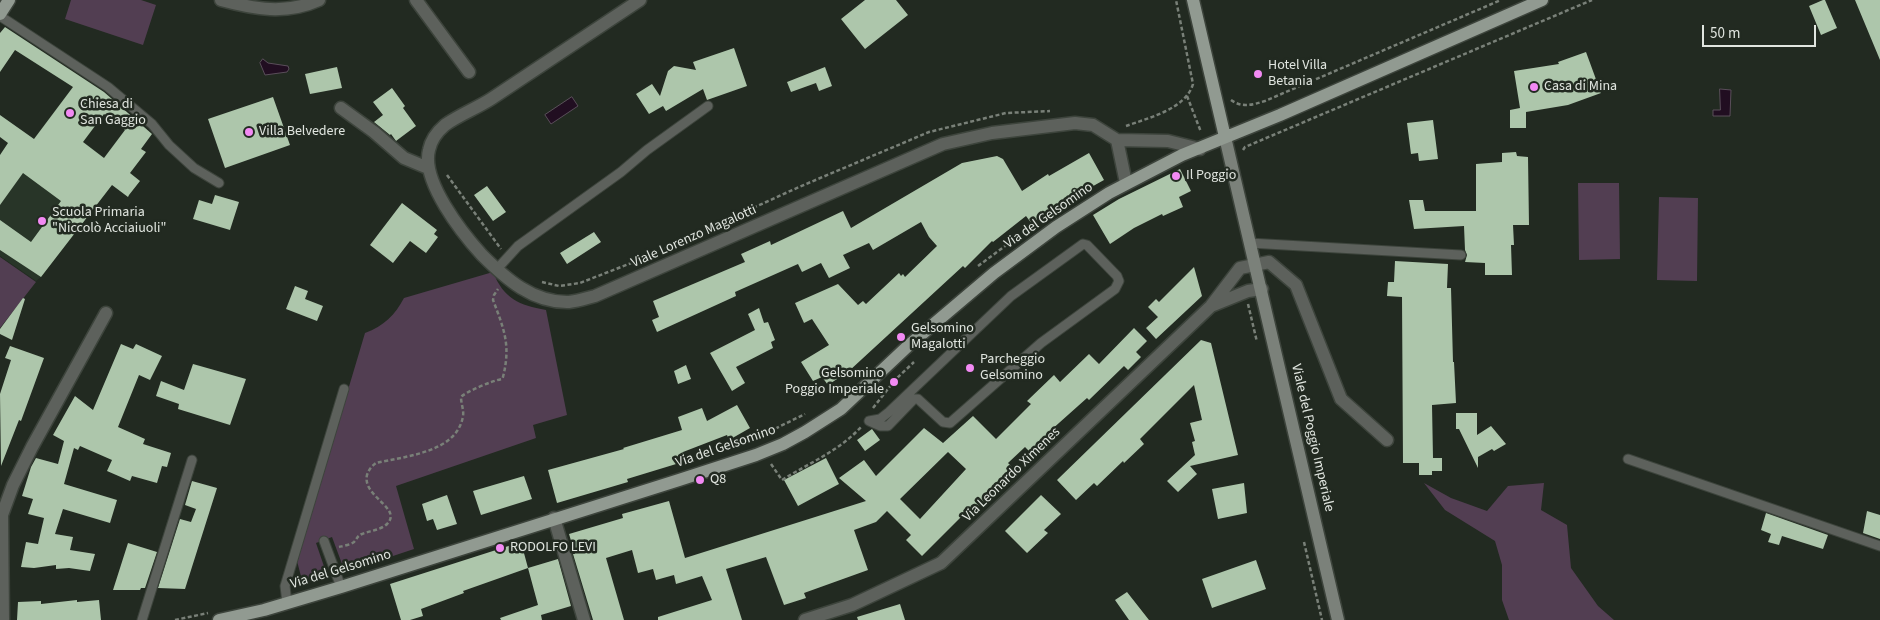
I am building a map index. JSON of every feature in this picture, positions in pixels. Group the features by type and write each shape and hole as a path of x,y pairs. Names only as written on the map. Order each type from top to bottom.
{"main road":[{"path":"0,15 8,0"},
{"name":"Viale del Poggio Imperiale","path":"1193,0 1225,137"},
{"name":"Via del Gelsomino","path":"214,616 287,603 341,587 756,455 783,444 841,409 909,345 994,273 1056,228 1126,184 1182,155 1289,111 1542,0"}],"street":[{"path":"221,0 272,10 303,7 319,0"},
{"path":"416,0 469,72"},
{"name":"Viale Lorenzo Magalotti","path":"640,0 489,100 446,125 438,131 428,150 428,168 438,193 466,236 509,280 529,293 549,300 570,302 595,296 943,144 992,133 1075,123 1093,125 1114,139"},
{"path":"341,108 374,132 404,158 428,168"},
{"name":"Viale del Poggio Imperiale","path":"1225,137 1338,620"},
{"path":"1126,184 1114,139 1168,141 1203,147"},
{"path":"1255,264 1269,262 1296,285 1341,399 1387,440"},
{"name":"Via Leonardo Ximenes","path":"805,620 852,605 941,563 1211,306 1240,268 1255,264"},
{"name":"Via Leonardo Ximenes","path":"1211,306 1248,291 1262,289"},
{"path":"3,620 1,514 32,446 106,313"},
{"path":"554,518 584,620"}],"lane":[{"path":"0,15 108,87 152,124 169,145 194,168 218,183"},
{"path":"497,269 518,246 621,172 647,150 708,106"},
{"path":"1249,243 1461,255"},
{"path":"1079,245 1087,245 1117,276 1118,286 1115,289 1040,343 950,423 943,422 918,399 914,400 888,426 880,426 869,421 880,419 889,412 1011,296 1079,245"},
{"path":"287,603 285,586 344,389"},
{"path":"1628,459 1880,546"},
{"path":"142,620 192,460"},
{"path":"324,541 341,587"}],"path":[{"path":"1114,139 1123,127 1167,111 1187,96 1191,90 1193,84 1176,0"},
{"path":"1228,94 1230,99 1241,105 1249,106 1265,101 1501,0"},
{"path":"1241,153 1245,147 1592,0"},
{"path":"1187,96 1203,147"},
{"path":"541,282 559,286 580,283 639,260 799,187 929,132 1006,113 1051,111"},
{"path":"443,170 508,256"},
{"path":"977,267 1024,232"},
{"path":"328,551 351,544 355,542 359,535 385,526 389,522 390,513 383,502 367,486 368,475 372,466 376,463 440,446 452,438 460,426 463,414 461,397 463,394 479,388 492,380 502,379 508,348 494,295 509,280"},
{"path":"750,441 810,410"},
{"path":"175,620 214,616"}],"shaded area":[{"path":"71,0 141,0 156,5 143,45 65,19"},
{"path":"263,59 268,63 288,66 289,69 287,72 265,75 260,63"},
{"path":"1720,89 1731,90 1730,116 1713,116 1713,110 1720,110"},
{"path":"572,97 578,106 551,124 545,115"},
{"name":"Scuola Primaria \"Niccolò Acciaiuoli\"","path":"61,146 112,185 36,281 0,256 0,155"},
{"path":"1578,183 1619,183 1620,259 1579,260"},
{"path":"1659,197 1698,198 1697,281 1657,280"},
{"path":"0,257 36,282 0,328"},
{"path":"493,272 507,295 520,303 546,310 567,415 533,425 536,438 396,486 414,549 345,572 332,537 316,543 328,578 303,584 297,561 365,333 378,327 388,319 397,310 404,298"},
{"path":"1424,483 1451,498 1487,511 1508,486 1544,483 1541,510 1567,525 1571,568 1598,606 1614,620 1509,620 1502,600 1502,565 1495,541 1445,510"}],"building":[{"path":"865,0 896,0 908,15 865,49 841,19"},
{"path":"1825,0 1837,28 1821,35 1809,6"},
{"path":"1855,0 1880,0 1880,60"},
{"path":"5,27 104,92 152,134 141,149 146,152 130,173 140,181 128,197 112,185 41,277 0,250 0,220 31,242 61,201 23,173 0,205 0,155 8,143 0,137 0,115 34,139 73,87 15,50 0,72 0,33","holes":["104,114 125,130 104,158 83,142"]},
{"path":"734,48 747,86 707,100 703,89 666,111 663,106 649,114 636,94 652,84 660,96 668,71 674,66 696,70 693,62"},
{"path":"1586,52 1601,93 1568,105 1526,112 1526,128 1510,128 1510,110 1520,108 1514,71 1559,64 1558,62"},
{"path":"337,67 342,88 310,94 305,74"},
{"path":"825,67 832,86 819,91 816,83 791,92 787,82"},
{"path":"392,88 416,126 396,141 391,134 374,122 383,115 373,102"},
{"name":"Villa Belvedere","path":"273,97 290,145 225,168 208,119"},
{"path":"1433,120 1438,159 1419,161 1418,153 1411,154 1407,123"},
{"path":"1516,152 1517,156 1528,157 1529,225 1513,225 1514,245 1511,245 1512,275 1485,275 1485,263 1465,262 1467,255 1464,226 1414,229 1409,200 1423,200 1425,211 1476,211 1476,164 1502,162 1502,153"},
{"path":"1089,153 1104,180 1068,200 1032,224 1026,216 992,241 965,268 963,266 849,371 828,385 822,377 813,381 801,362 829,345 812,319 804,323 795,303 838,284 858,305 863,301 866,304 899,273 905,277 937,246 929,237 921,222 873,250 869,243 843,255 850,268 829,278 821,263 802,272 798,264 735,292 736,296 657,332 652,320 659,317 653,301 745,262 741,254 770,241 771,245 843,211 851,228 962,163 997,156 1003,159 1022,191 1048,174 1049,176"},
{"path":"1180,169 1191,191 1179,197 1183,207 1163,216 1162,214 1134,228 1110,244 1093,215 1119,199"},
{"path":"487,186 506,212 493,221 474,195"},
{"path":"215,195 239,202 230,230 193,219 199,200 212,204"},
{"path":"402,203 437,230 434,234 438,237 426,253 410,241 393,263 370,245"},
{"path":"594,232 601,242 567,264 560,253"},
{"path":"1395,261 1448,264 1447,288 1451,288 1456,403 1432,405 1433,458 1442,458 1442,471 1432,471 1432,475 1419,475 1419,463 1403,463 1402,297 1387,296 1388,282 1394,282"},
{"path":"1194,267 1202,296 1156,339 1146,328 1158,317 1148,307 1156,299 1159,302"},
{"path":"295,286 308,291 305,299 323,306 317,321 286,309"},
{"path":"23,298 25,299 12,340 0,334 0,329"},
{"path":"759,308 764,323 768,322 775,340 771,342 773,348 736,367 745,383 732,391 710,353 755,330 748,314"},
{"path":"1134,328 1147,341 1136,352 1141,357 1128,370 1124,366 1089,400 1087,398 1050,431 1052,433 1031,453 1025,447 1008,463 1014,469 973,513 969,509 922,556 906,540 911,535 887,511 876,522 854,530 868,570 804,593 806,598 784,605 766,557 726,569 742,620 658,620 658,617 712,600 702,576 676,584 674,575 656,580 653,569 638,573 632,550 606,558 624,620 593,620 573,554 575,554 569,534 623,518 622,514 669,501 685,558 866,501 839,478 864,460 876,476 924,428 943,443 973,416 996,439 1031,404 1027,401 1054,375 1060,382 1089,354 1099,364","holes":["948,452 966,469 920,519 900,499"]},
{"path":"1201,340 1211,343 1238,455 1190,466 1197,474 1178,492 1167,481 1195,455 1192,442 1195,441 1190,423 1202,420 1194,385 1140,439 1144,444 1097,486 1094,483 1076,500 1057,480"},
{"path":"121,344 133,349 136,344 162,356 150,380 139,375 118,427 145,439 143,444 171,453 167,467 162,466 157,483 132,476 130,481 107,471 112,460 80,446 78,450 74,448 64,484 117,500 110,523 63,509 55,534 73,537 70,550 95,554 90,571 69,568 56,569 56,565 34,568 21,567 26,542 38,544 44,518 28,514 33,499 22,496 31,467 36,458 58,464 64,441 53,435 75,396 93,410"},
{"path":"10,346 44,358 21,421 19,420 1,466 0,394 11,360 5,358"},
{"path":"193,364 246,379 230,425 178,409 179,404 156,396 161,381 184,390"},
{"path":"686,365 691,379 678,384 674,371"},
{"path":"737,405 750,428 729,440 727,435 683,452 686,461 627,479 628,482 557,503 548,470 624,449 682,430 678,417 702,408 707,421"},
{"path":"1456,413 1477,413 1477,435 1491,426 1506,444 1478,457 1478,468 1459,429 1456,429"},
{"path":"872,429 880,440 865,451 857,440"},
{"path":"826,458 839,484 798,506 784,480"},
{"path":"524,476 532,499 481,515 473,491"},
{"path":"192,481 217,488 185,589 158,588 180,519 191,522 196,509 185,505"},
{"path":"1244,483 1247,513 1218,519 1212,489"},
{"path":"447,495 457,524 437,530 433,519 427,521 422,504"},
{"path":"1041,495 1061,514 1044,530 1048,533 1027,553 1005,531"},
{"path":"1867,511 1880,515 1880,539 1863,533"},
{"path":"1766,513 1828,535 1823,549 1782,536 1779,545 1768,542 1771,534 1761,530"},
{"path":"521,542 528,568 463,591 464,593 421,609 423,616 410,620 401,620 390,584"},
{"path":"128,543 157,552 145,588 140,590 113,590"},
{"path":"558,559 571,606 541,615 542,620 501,620 500,618 538,605 528,568"},
{"path":"1256,560 1266,589 1212,608 1202,579"},
{"path":"1127,592 1149,620 1129,620 1115,600"},
{"path":"77,600 77,602 99,600 101,620 17,620 18,602 41,601 41,604"},
{"path":"900,604 905,620 858,620 857,617"}],"place":[{"name":"Hotel Villa Betania","path":"1258,74"},
{"name":"Casa di Mina","path":"1534,87"},
{"name":"Chiesa di San Gaggio","path":"70,113"},
{"name":"Villa Belvedere","path":"249,132"},
{"name":"Il Poggio","path":"1176,176"},
{"name":"Scuola Primaria \"Niccolò Acciaiuoli\"","path":"42,221"},
{"name":"Gelsomino Magalotti","path":"901,337"},
{"name":"Parcheggio Gelsomino","path":"970,368"},
{"name":"Gelsomino Poggio Imperiale","path":"894,382"},
{"name":"Q8","path":"700,480"},
{"name":"RODOLFO LEVI","path":"500,548"}]}
